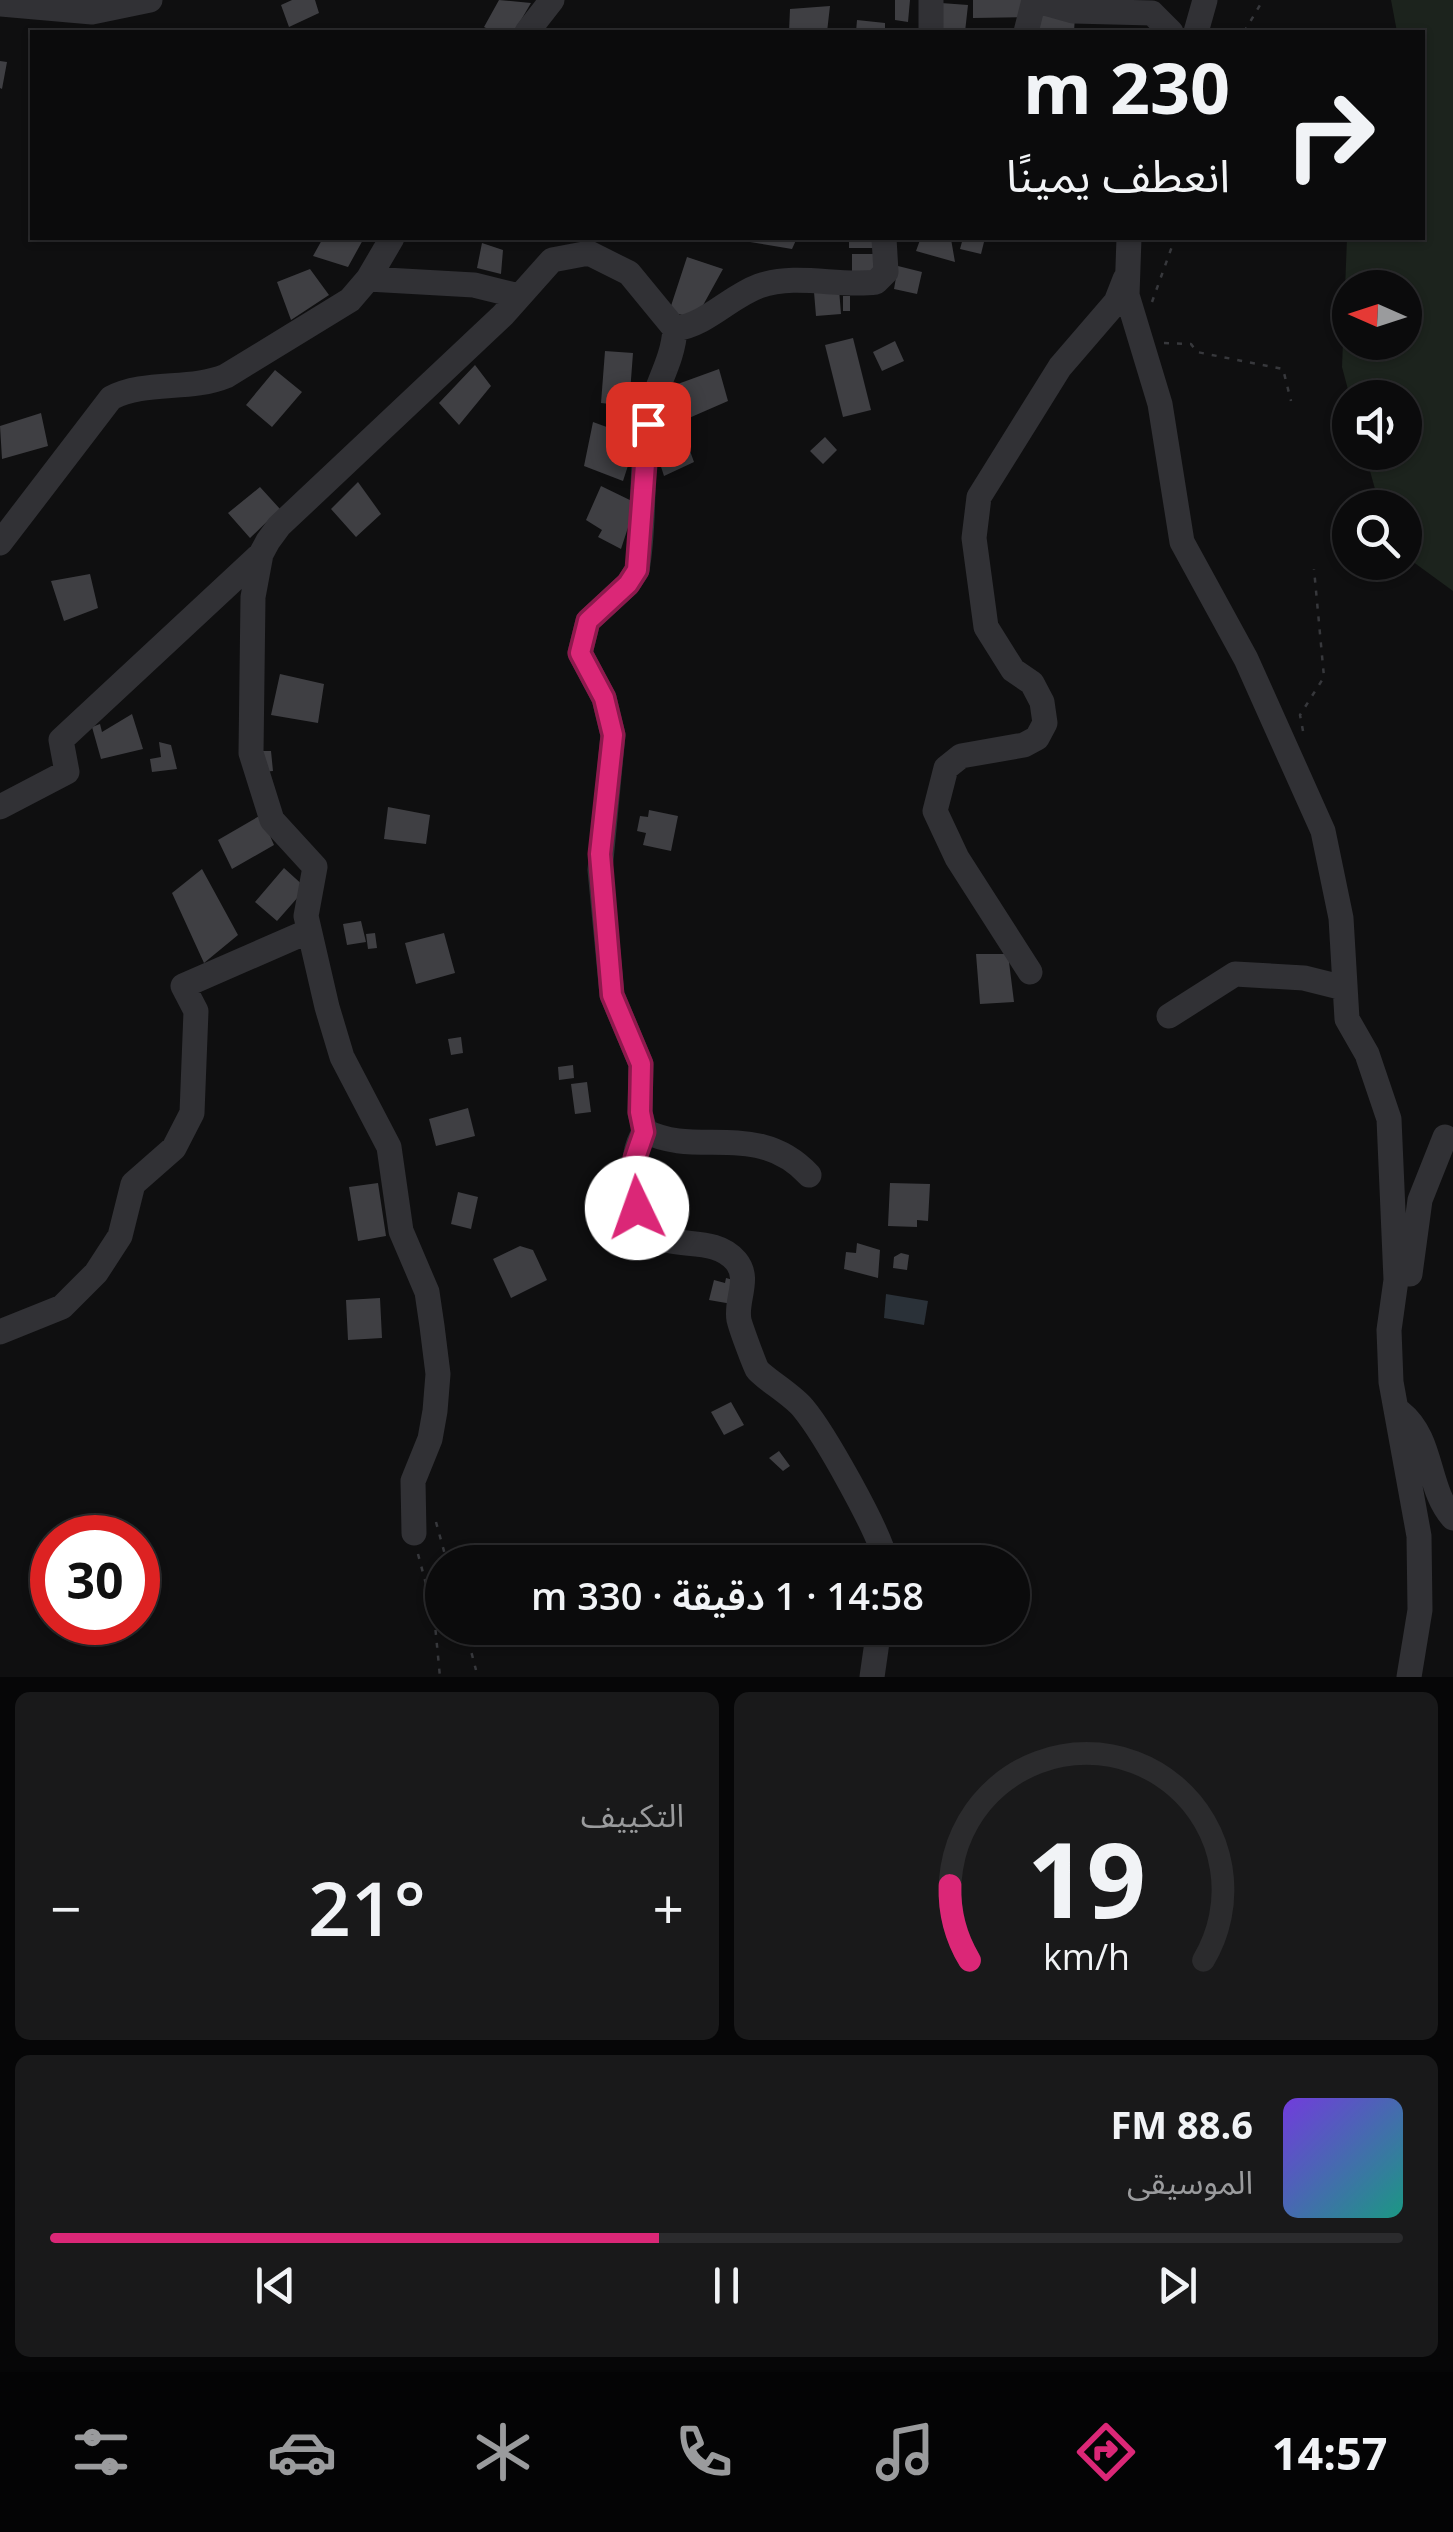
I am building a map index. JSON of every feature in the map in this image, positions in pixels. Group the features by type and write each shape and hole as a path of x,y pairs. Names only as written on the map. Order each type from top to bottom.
{"street":[{"path":"0,4 92,12 150,0"},
{"path":"529,30 552,0"},
{"path":"931,0 931,30"},
{"path":"1026,30 1034,0 1072,11 1144,14 1167,30"},
{"path":"1197,30 1205,0"},
{"path":"0,542 111,398 132,391 205,385 226,376 339,308 368,279 391,240"},
{"path":"675,329 697,322 759,286 815,279 868,283 884,279 884,240"},
{"path":"1030,972 950,846 935,811 946,768 962,756 1024,745 1037,738 1045,723 1042,702 1032,683 1013,670 986,628 974,538 979,497 1060,367 1116,302 1125,280 1129,240"},
{"path":"0,807 66,772 61,740 260,554 279,526 376,439 552,260 588,252 629,272 675,329 671,363 650,406 637,570 628,584 588,621 580,646 585,668 604,698 613,735 600,854 608,970 615,1004 641,1064 640,1112 644,1132 634,1176 643,1221 657,1238 723,1251 736,1261 743,1287 739,1320 758,1372 784,1387 821,1431 878,1545"},
{"path":"368,279 474,285 519,296"},
{"path":"1125,280 1160,404 1182,542 1246,659 1324,831 1341,918 1347,1019 1371,1065 1389,1119 1396,1280 1389,1348 1419,1536 1420,1610 1410,1677"},
{"path":"260,554 250,642 251,753 272,820 315,867 316,879 307,906 309,931 342,1057 390,1147 401,1231 426,1292 436,1394 430,1438 413,1481 414,1533"},
{"path":"0,1332 62,1307 96,1273 120,1236 134,1184 174,1148 192,1113 196,1011 183,986 309,931"},
{"path":"1169,1016 1235,974 1304,978 1344,988"},
{"path":"644,1132 667,1138 724,1140 773,1150 809,1175"},
{"path":"1396,1280 1409,1282 1420,1200 1444,1137"},
{"path":"1396,1408 1421,1438 1443,1504 1453,1518"},
{"path":"872,1677 877,1645"}],"path":[{"path":"1245,30 1263,0"},
{"path":"1173,240 1141,339 1190,344 1196,352 1283,369 1292,400"},
{"path":"1305,744 1300,714 1324,678 1314,569"},
{"path":"414,1533 434,1614 440,1677"},
{"path":"469,1645 476,1670"}],"shaded area":[{"path":"1391,0 1453,0 1453,591 1422,568 1422,490 1375,490 1370,470 1422,470 1422,380 1345,380 1342,360 1422,360 1422,270 1346,270 1347,240 1425,240 1425,30 1397,30"},
{"path":"886,1294 928,1301 924,1325 884,1318"}],"building":[{"path":"292,0 315,0 319,13 289,27 281,5"},
{"path":"499,0 531,3 515,30 484,27"},
{"path":"895,0 910,0 908,22 895,20"},
{"path":"973,0 1029,0 1030,17 973,18"},
{"path":"941,3 968,5 965,30 939,30"},
{"path":"830,6 827,30 789,30 790,9"},
{"path":"1038,15 1075,16 1074,30 1037,30"},
{"path":"857,20 885,23 885,30 856,30"},
{"path":"0,61 7,62 2,89 0,88"},
{"path":"322,240 363,240 348,267 313,256"},
{"path":"751,240 796,240 792,249"},
{"path":"849,240 878,240 878,248 849,248"},
{"path":"920,240 951,240 955,262 916,251"},
{"path":"962,240 984,240 981,254 960,249"},
{"path":"482,243 503,250 501,274 477,268"},
{"path":"852,254 881,254 881,277 852,278"},
{"path":"687,257 723,269 696,318 669,312"},
{"path":"898,266 922,272 917,294 894,289"},
{"path":"310,269 329,295 291,320 277,282"},
{"path":"839,289 841,314 816,316 814,292"},
{"path":"843,296 850,296 850,311 843,311"},
{"path":"853,338 871,410 843,417 825,345"},
{"path":"895,341 904,361 882,371 873,352"},
{"path":"605,351 633,353 629,406 601,403"},
{"path":"475,365 491,386 459,425 439,403"},
{"path":"719,369 728,401 689,418 675,385"},
{"path":"275,370 302,392 272,427 246,405"},
{"path":"41,413 48,446 2,459 0,426"},
{"path":"593,422 637,438 623,481 584,466"},
{"path":"682,429 694,462 664,476 655,448"},
{"path":"825,437 837,450 823,464 810,451"},
{"path":"358,482 381,514 356,537 331,509"},
{"path":"601,486 636,503 621,549 598,537 602,530 586,520"},
{"path":"260,487 280,509 250,538 228,513"},
{"path":"90,574 98,608 64,621 51,581"},
{"path":"280,674 324,684 318,723 271,715"},
{"path":"132,714 143,749 101,759 92,727 100,724 102,732"},
{"path":"159,742 171,745 177,769 152,772 150,759 161,757"},
{"path":"260,751 271,751 273,771 262,772"},
{"path":"388,807 430,815 426,844 384,839"},
{"path":"649,810 678,816 671,851 643,845 646,833 637,831 640,816 648,817"},
{"path":"261,815 274,845 232,869 218,840"},
{"path":"284,868 306,888 277,921 255,902"},
{"path":"202,869 238,935 204,963 172,893"},
{"path":"361,921 366,942 347,945 343,924"},
{"path":"375,933 377,948 368,949 366,934"},
{"path":"444,933 455,973 416,984 405,943"},
{"path":"976,954 1008,954 1014,1002 980,1004"},
{"path":"461,1037 463,1053 451,1055 448,1039"},
{"path":"573,1065 574,1078 559,1080 558,1067"},
{"path":"587,1082 591,1112 575,1114 571,1084"},
{"path":"468,1108 475,1136 436,1146 429,1119"},
{"path":"378,1183 386,1236 358,1241 349,1187"},
{"path":"890,1183 930,1184 928,1221 917,1220 917,1227 888,1226"},
{"path":"458,1192 478,1197 471,1229 451,1224"},
{"path":"857,1243 880,1250 878,1278 844,1269 846,1252 856,1253"},
{"path":"520,1246 533,1250 547,1280 511,1298 493,1259"},
{"path":"901,1253 909,1255 907,1270 893,1268 894,1257"},
{"path":"726,1278 737,1281 732,1304 709,1300 714,1280 725,1283"},
{"path":"380,1298 382,1338 348,1340 346,1300"},
{"path":"731,1402 744,1425 724,1435 711,1412"},
{"path":"779,1451 790,1466 783,1471 769,1458"}],"route":[{"path":"637,1208 635,1158 644,1132 640,1112 641,1064 612,995 600,854 613,735 604,698 582,662 580,646 588,621 628,584 637,570 648,424"}]}
